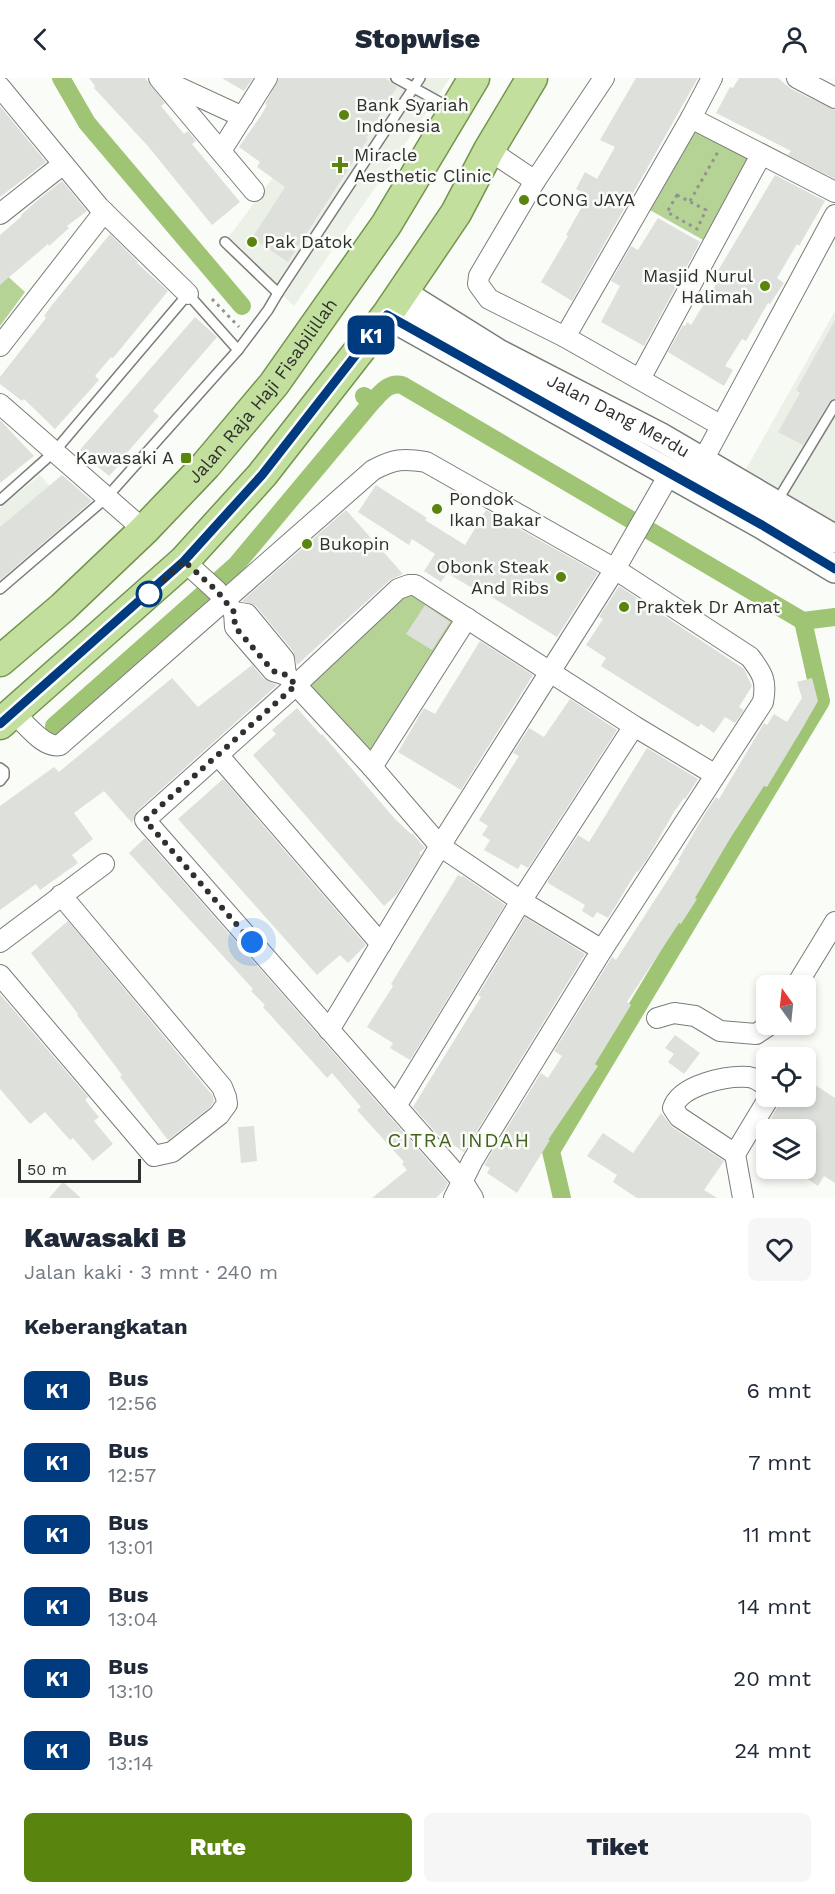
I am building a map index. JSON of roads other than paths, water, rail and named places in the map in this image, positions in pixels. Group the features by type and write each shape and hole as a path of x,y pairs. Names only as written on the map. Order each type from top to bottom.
{"main road":[{"name":"Jalan Raja Haji Fisabilillah","path":"0,661 62,608 144,530 206,465 274,384 386,225 474,78"},
{"path":"7,719 192,568 394,304 456,213 489,150 532,78"},
{"name":"Jalan Dang Merdu","path":"394,304 670,473 835,569"},
{"name":"Jalan Dang Merdu","path":"472,350 659,436 835,539"}],"street":[{"path":"159,78 243,117"},
{"path":"159,78 254,191"},
{"path":"221,151 267,78"},
{"path":"604,78 536,181 479,276 478,284 489,299 565,337 720,425"},
{"path":"565,337 712,78"},
{"path":"797,78 835,98"},
{"path":"1,89 62,165 104,212 188,294"},
{"path":"691,118 835,192"},
{"path":"489,150 536,181"},
{"path":"640,379 761,154"},
{"path":"0,214 62,165"},
{"path":"0,346 104,212"},
{"path":"702,462 835,215"},
{"path":"0,404 144,530"},
{"path":"7,719 54,747 60,745 373,470 393,459 426,462 615,569 750,657 761,671 766,687 763,702 714,774 602,950 473,1160 463,1193"},
{"path":"329,1030 440,846 628,548 670,473"},
{"path":"192,568 225,602 247,614 284,659 291,680 372,767 440,846 602,950"},
{"path":"463,1193 396,1106 145,820 218,755 291,680 403,586 415,585 634,726 714,774"},
{"path":"372,767 467,618"},
{"path":"396,1106 521,900 634,726"},
{"path":"218,755 381,944"},
{"path":"0,942 104,864"},
{"path":"0,975 154,1156 172,1152 219,1114 226,1104 222,1087 61,896"},
{"path":"804,975 832,935"},
{"path":"657,1018 674,1013 695,1016 720,1031 756,1034"},
{"path":"735,1154 679,1117 674,1108 676,1101 691,1089 722,1078 751,1077 756,1080"},
{"path":"743,1198 735,1154 763,1107"}],"lane":[{"path":"396,78 455,111"},
{"path":"0,589 106,498 238,350 268,310 420,78"},
{"path":"225,242 278,293"},
{"path":"0,500 54,453 188,294 238,350"},
{"path":"775,504 834,411"},
{"path":"0,768 4,771 4,776 0,781"}],"waterway":[{"path":"61,78 87,123 242,306"},
{"path":"372,402 389,387 402,385 803,621 835,617"},
{"path":"54,726 236,565 372,402 364,396"},
{"path":"562,1198 551,1151 821,701 803,621"}],"place":[{"name":"Bank Syariah Indonesia","path":"344,115"},
{"name":"Miracle Aesthetic Clinic","path":"340,165"},
{"name":"CONG JAYA","path":"524,200"},
{"name":"Pak Datok","path":"252,242"},
{"name":"Masjid Nurul Halimah","path":"765,286"},
{"name":"Kawasaki A","path":"186,458"},
{"name":"Pondok Ikan Bakar","path":"437,509"},
{"name":"Bukopin","path":"307,544"},
{"name":"Obonk Steak And Ribs","path":"561,577"},
{"name":"Praktek Dr Amat","path":"624,607"}],"district":[{"name":"CITRA INDAH","path":"459,1140"}]}
